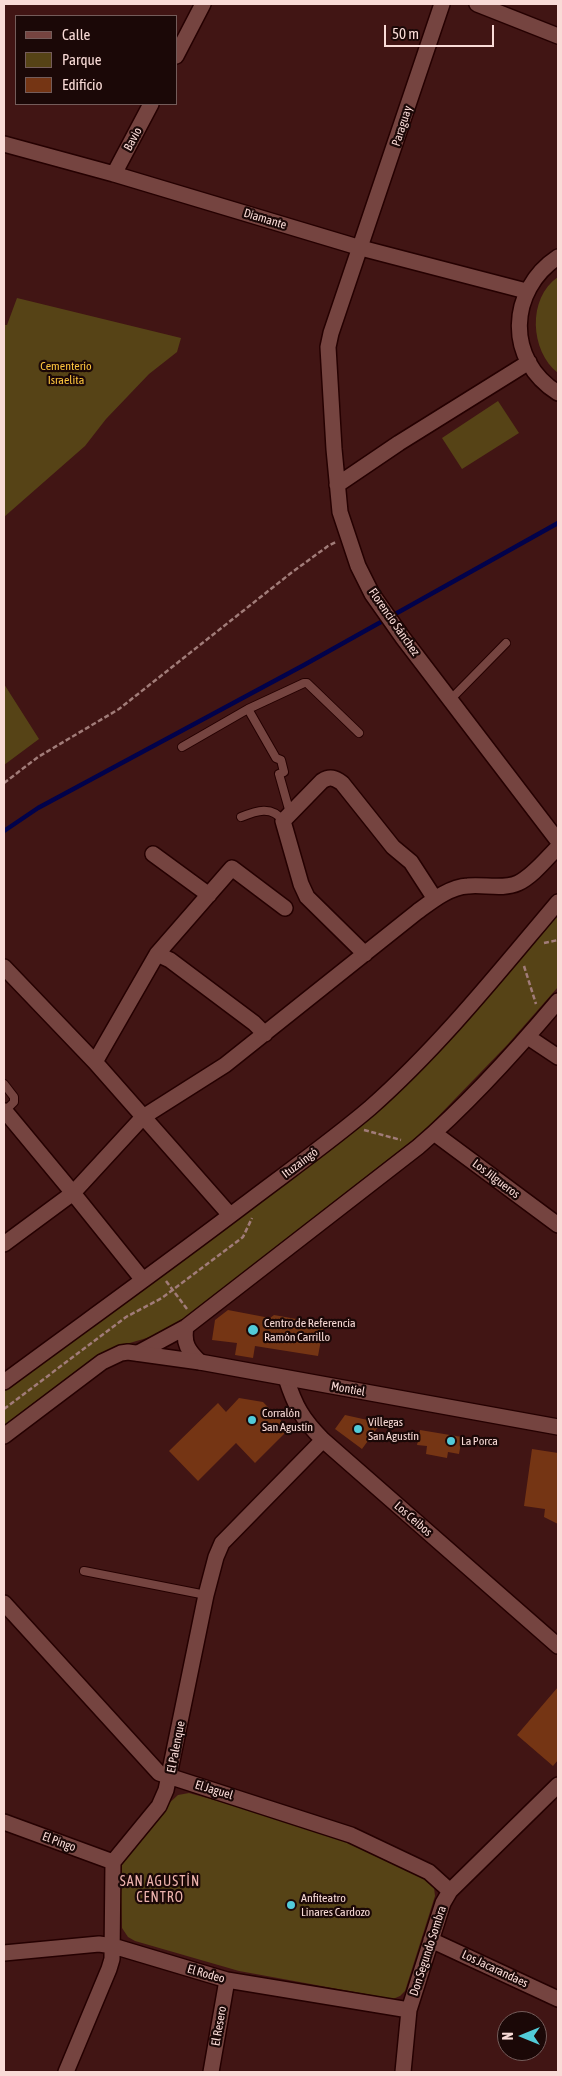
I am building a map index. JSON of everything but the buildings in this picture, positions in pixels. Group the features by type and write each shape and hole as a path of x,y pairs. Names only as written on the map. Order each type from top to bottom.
{"street":[{"path":"178,52 204,4"},
{"name":"Paraguay","path":"361,248 442,4"},
{"path":"477,4 558,36"},
{"name":"Bavio","path":"114,174 151,105"},
{"name":"Diamante","path":"4,144 114,174 361,248 526,291"},
{"name":"Florencio Sánchez","path":"361,248 328,347 337,484 340,512 348,537 358,566 372,594 403,638 558,841"},
{"path":"558,256 539,272 526,291 520,313 520,336 529,362 539,378 558,393"},
{"path":"337,484 399,442 529,362"},
{"path":"365,954 304,893 286,817 322,781 328,778 342,783 393,847 411,862 435,899"},
{"path":"4,1244 73,1193 143,1117 225,1065 435,899 457,888 466,886 508,886 517,884 558,847"},
{"path":"153,854 209,895"},
{"path":"95,1062 157,954 232,868 285,908"},
{"name":"Ituzaingó","path":"4,1382 158,1270 340,1132 401,1079 464,1013 558,902"},
{"path":"157,954 170,960 254,1023 265,1034"},
{"path":"4,967 95,1062 230,1215"},
{"path":"4,1436 102,1362 121,1354 138,1353 192,1322 434,1133 528,1037 558,1001"},
{"path":"528,1037 558,1057"},
{"path":"5,1112 143,1280"},
{"name":"Los Jilgueros","path":"434,1133 558,1225"},
{"path":"192,1322 184,1338 190,1353 200,1362"},
{"name":"Montiel","path":"138,1353 200,1362 558,1427"},
{"name":"Los Ceibos","path":"286,1378 291,1394 304,1421 323,1440 558,1646"},
{"name":"El Palenque","path":"113,1862 159,1806 170,1778 206,1595 222,1542 323,1440"},
{"name":"El Jaguel","path":"4,1603 158,1773 351,1835 429,1872 450,1891"},
{"name":"Don Segundo Sombra","path":"403,2072 409,2010 431,1940 450,1891 558,1785"},
{"name":"El Pingo","path":"4,1822 113,1862"},
{"path":"66,2072 109,1969 113,1946 113,1862"},
{"name":"Los Jacarandaes","path":"431,1940 558,1999"},
{"name":"El Rodeo","path":"4,1953 99,1944 113,1946 227,1980 409,2010"},
{"name":"El Resero","path":"211,2072 227,1980"}],"lane":[{"path":"450,700 506,643"},
{"path":"182,747 248,709 301,683 307,683 359,733"},
{"path":"248,709 276,758 281,760 284,772 278,774 286,817"},
{"path":"240,817 264,810 286,817"},
{"path":"4,1084 14,1097 14,1102 5,1112"},
{"path":"84,1571 206,1595"}],"path":[{"path":"4,783 38,757 119,709 291,573 328,546 348,537"},
{"path":"523,965 536,1005"},
{"path":"363,1130 401,1140"},
{"path":"158,1270 185,1307 192,1322"}],"green space":[{"path":"558,277 558,373 542,352 536,325 537,311 541,298 548,286"},
{"name":"Cementerio Israelita","path":"17,298 181,338 177,352 149,374 106,419 85,446 4,517 4,325 7,325"},
{"path":"498,401 519,433 462,469 442,438"},
{"path":"4,684 39,739 4,765"},
{"path":"558,911 558,987 508,1044 424,1131 171,1329 115,1347 97,1355 4,1425 4,1388 305,1167"},
{"path":"189,1793 275,1817 348,1841 429,1879 434,1887 435,1896 405,1991 393,1999 239,1971 135,1941 128,1937 122,1928 120,1866 167,1805 178,1795"}],"waterway":[{"path":"4,831 38,808 304,665 558,523"}],"place":[{"name":"Centro de Referencia Ramón Carrillo","path":"253,1330"},
{"name":"Corralón San Agustín","path":"252,1420"},
{"name":"Villegas San Agustín","path":"358,1429"},
{"name":"La Porca","path":"451,1441"},
{"name":"Anfiteatro Linares Cardozo","path":"291,1905"}],"district":[{"name":"SAN AGUSTÍN CENTRO","path":"160,1890"}]}
